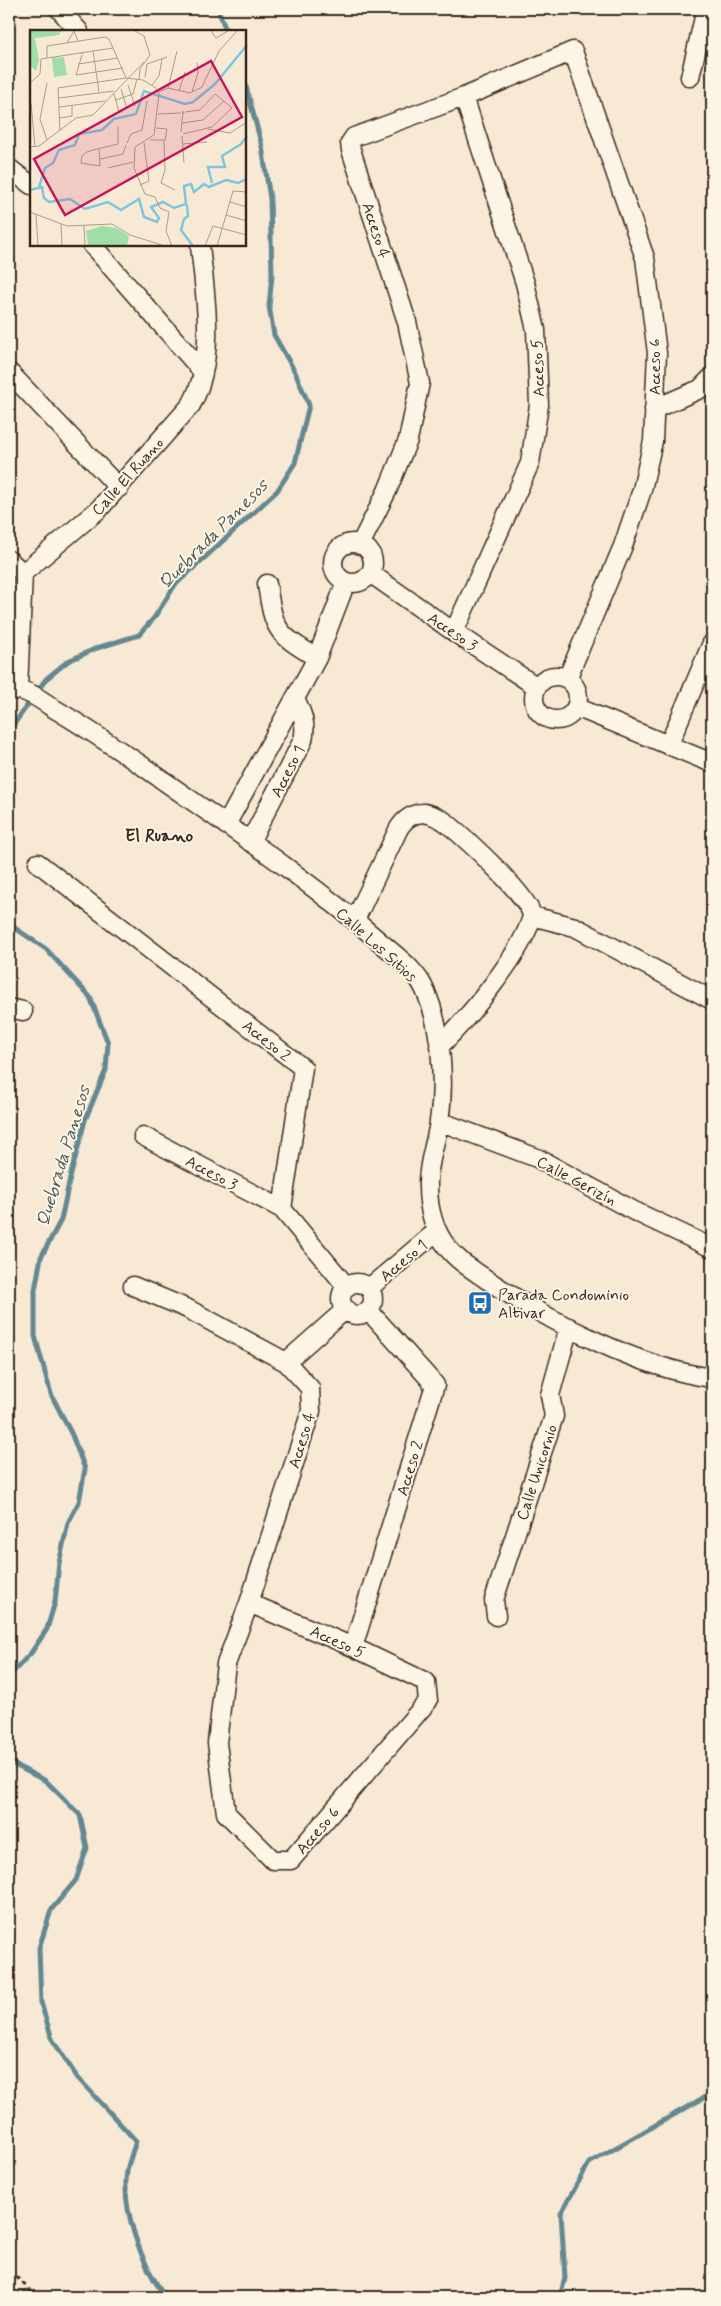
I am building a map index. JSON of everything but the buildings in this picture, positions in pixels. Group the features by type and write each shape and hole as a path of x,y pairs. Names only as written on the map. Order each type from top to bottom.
{"street":[{"path":"59,9 78,30"},
{"path":"690,76 706,9"},
{"name":"Acceso 4","path":"360,545 387,491 408,440 420,383 407,322 350,150 350,143 354,137 464,97 573,51"},
{"name":"Acceso 6","path":"567,679 623,546 642,490 653,441 657,353 645,258 573,51"},
{"name":"Acceso 5","path":"454,632 530,463 539,405 536,330 525,283 464,97"},
{"path":"9,168 30,184"},
{"path":"93,246 203,372"},
{"name":"Calle El Ruano","path":"23,573 84,523 119,488 191,405 198,392 203,372 206,342 205,294 200,246"},
{"path":"9,372 119,488"},
{"path":"654,409 700,390 712,377"},
{"path":"347,544 360,545 366,548 373,560 370,573 360,582 346,582 336,573 334,566 336,553 347,544"},
{"path":"9,560 23,573 13,690"},
{"name":"Acceso 3","path":"370,573 537,687"},
{"name":"Acceso 1","path":"226,825 317,658 346,582"},
{"path":"267,584 272,615 282,636 317,658"},
{"path":"669,744 712,643"},
{"path":"561,677 567,679 572,683 578,694 576,707 572,713 560,720 546,718 536,708 534,701 537,687 547,678 561,677"},
{"name":"Calle Los Sitios","path":"13,690 88,729 226,825 355,920 415,973 425,989 432,1009 440,1047 439,1121 427,1184 429,1206 437,1231 448,1249 464,1264 506,1292 569,1327 641,1359 693,1375 712,1378"},
{"name":"Acceso 1","path":"250,842 303,740 306,729 303,714 295,698"},
{"path":"576,707 712,763"},
{"path":"355,920 399,828 404,820 415,814 424,813 447,822 523,898 532,916 520,944 464,1022 440,1047"},
{"name":"Acceso 2","path":"38,863 303,1068 282,1209"},
{"path":"532,916 575,926 712,1000"},
{"name":"Calle Gerizín","path":"439,1121 537,1158 634,1211 712,1248"},
{"name":"Acceso 3","path":"143,1136 282,1209"},
{"path":"282,1209 347,1287 342,1295 346,1309 354,1314 368,1310"},
{"name":"Acceso 1","path":"369,1288 437,1231"},
{"name":"Acceso 1","path":"347,1287 361,1283 369,1288 373,1302 368,1310"},
{"name":"Acceso 4","path":"133,1286 188,1309 286,1362 310,1388 311,1411 249,1603"},
{"path":"286,1362 346,1309"},
{"name":"Acceso 2","path":"353,1647 435,1385 368,1310"},
{"name":"Calle Unicornio","path":"496,1616 494,1600 554,1416 550,1395 569,1327"},
{"name":"Acceso 6","path":"249,1603 226,1664 216,1743 226,1813 240,1830 273,1860 291,1860 428,1701 426,1682"},
{"name":"Acceso 5","path":"249,1603 353,1647 426,1682"}],"path":[{"path":"9,2270 37,2297"}],"waterway":[{"name":"Quebrada Panesos","path":"218,9 226,30"},
{"name":"Quebrada Panesos","path":"9,731 46,679 68,661 97,648 139,635 154,618 175,585 277,491 295,463 309,405 295,372 274,335 269,306 272,275 270,199 262,146 246,87"},
{"name":"Quebrada Panesos","path":"9,924 46,949 90,997 108,1043 106,1070 85,1120 61,1220 41,1257 35,1290 35,1336 51,1394 72,1435 85,1469 79,1502 68,1523 59,1563 55,1602 47,1629 31,1653 9,1676"},
{"name":"Quebrada Panesos","path":"9,1762 46,1781 80,1815 87,1848 76,1880 51,1910 39,1948 41,2003 52,2039 77,2077 136,2141 127,2171 126,2186 130,2220 149,2270 166,2297"},
{"path":"560,2297 565,2278 561,2213 589,2163 712,2093"}],"place":[{"name":"Parada Condominio Altivar","path":"480,1303"}],"district":[{"name":"El Ruano","path":"159,835"}]}
